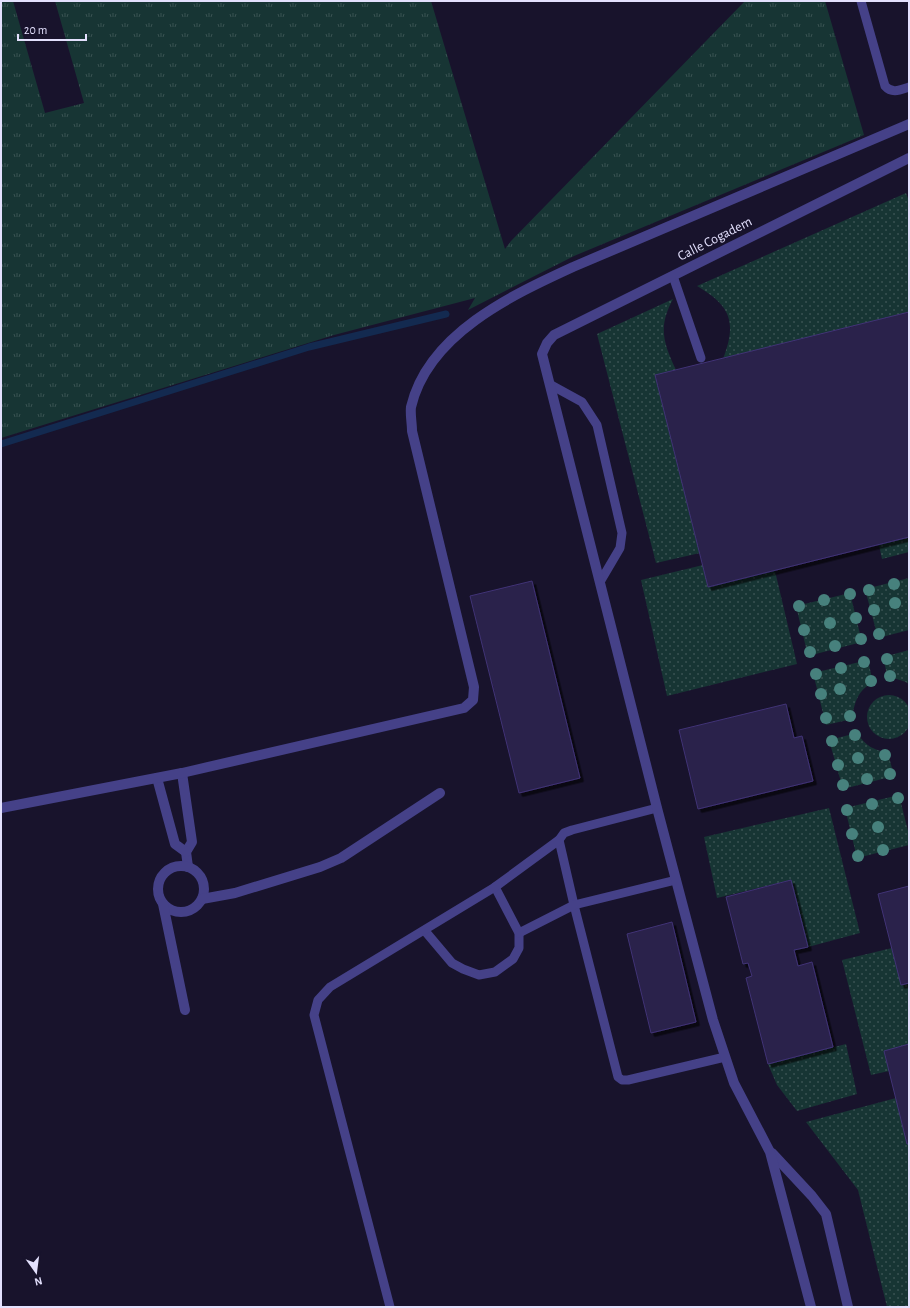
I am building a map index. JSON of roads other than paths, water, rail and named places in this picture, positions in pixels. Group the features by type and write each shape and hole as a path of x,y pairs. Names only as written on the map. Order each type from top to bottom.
{"street":[{"path":"1,808 182,773 464,708 472,700 474,687 412,431 411,408 420,383 432,360 460,332 526,288 909,124"},
{"name":"Calle Cogadem","path":"550,385 542,354 547,343 554,335 909,158"},
{"path":"550,385 657,808 713,1020 734,1083 770,1152 811,1307"},
{"path":"182,773 192,842 186,852 188,867"},
{"path":"157,778 175,844 186,852"},
{"path":"202,899 235,893 320,867 341,858 440,793"},
{"path":"163,904 170,910 180,912 189,911 196,906 202,899 204,886 199,874 188,867 176,867 165,872 159,882 158,888 158,894 163,904 185,1010"},
{"path":"770,1152 812,1196 826,1214 848,1307"}],"lane":[{"path":"861,1 884,86 888,90 892,91 898,91 909,87"},
{"path":"673,276 701,358"},
{"path":"550,385 582,402 597,425 622,533 620,548 600,582"},
{"path":"390,1307 314,1015 318,1000 330,988 495,887 560,840 564,833 657,808"},
{"path":"560,840 574,905 618,1077 622,1080 628,1080 725,1057"},
{"path":"519,933 574,905 676,880"},
{"path":"425,931 452,963 479,976 495,972 513,959 520,948 519,933 495,887"}],"waterway":[{"path":"1,444 309,347 446,314"}]}
